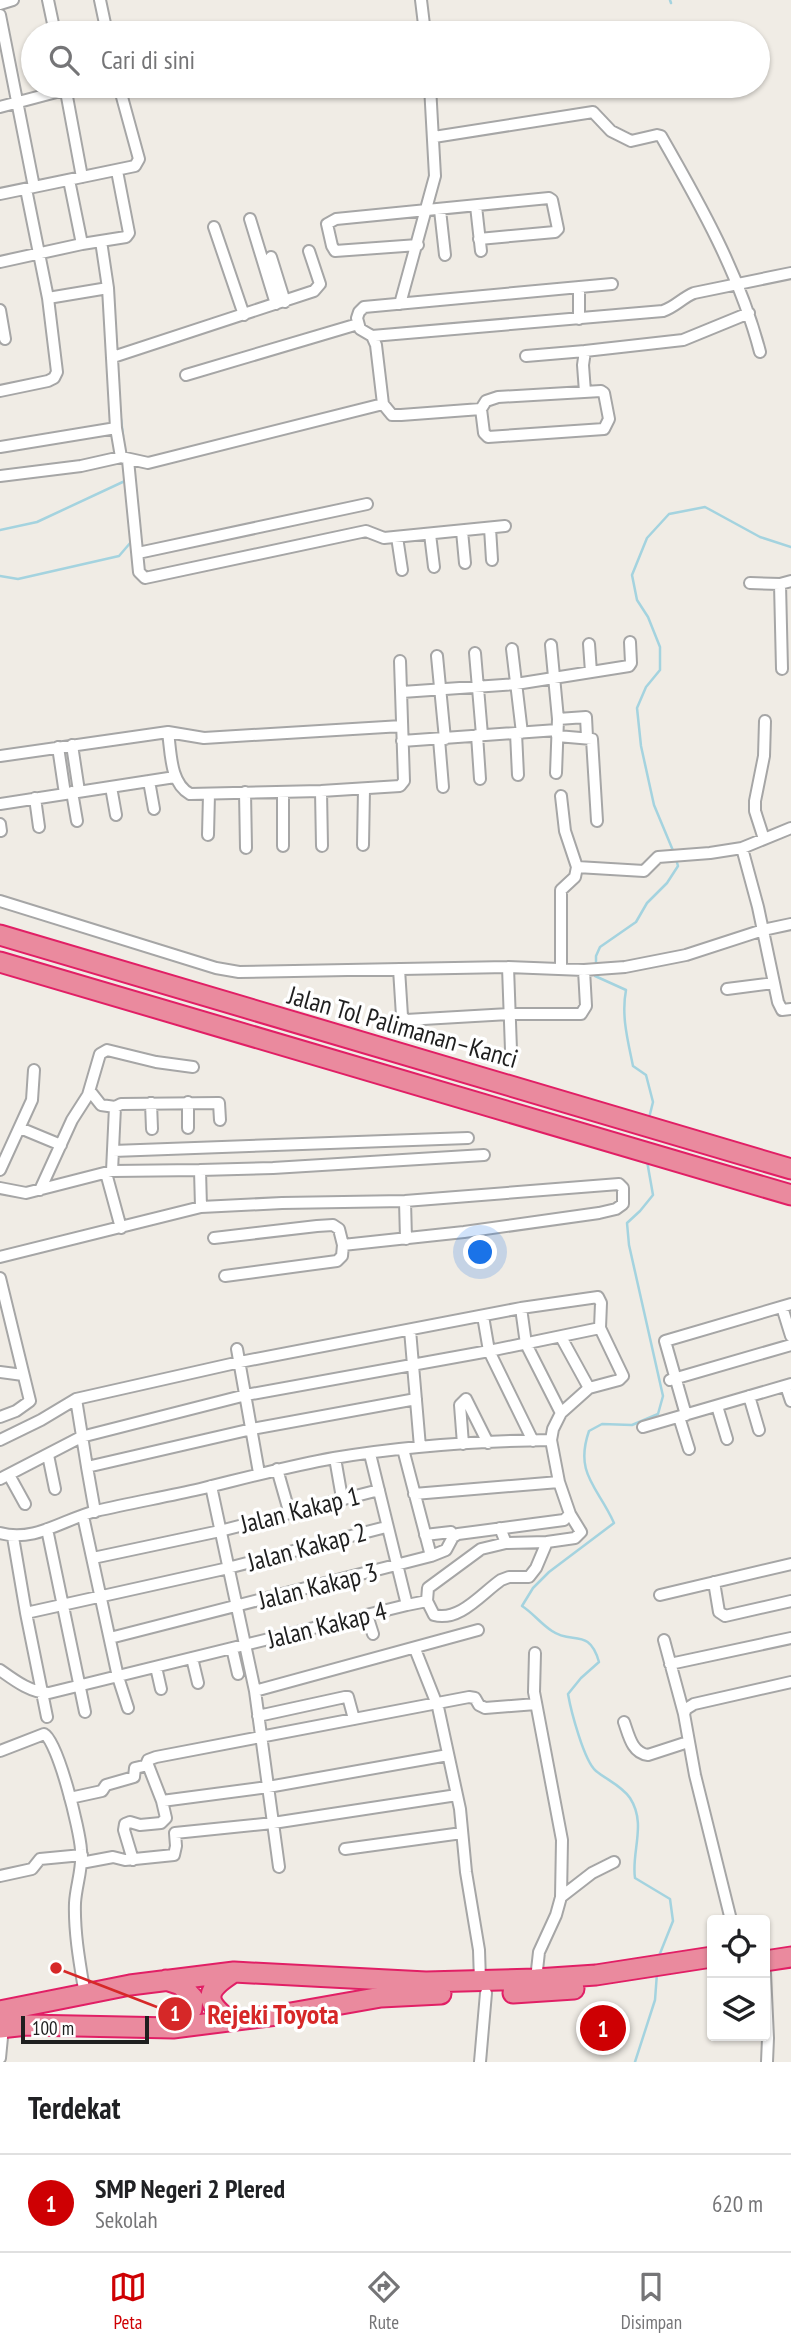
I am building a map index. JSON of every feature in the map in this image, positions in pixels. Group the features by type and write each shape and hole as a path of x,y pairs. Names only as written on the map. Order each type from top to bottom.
{"highway":[{"name":"Jalan Tol Palimanan–Kanci","path":"0,935 791,1169"},
{"name":"Jalan Tol Palimanan–Kanci","path":"0,962 791,1195"},
{"path":"770,1949 791,1946"},
{"path":"770,1960 791,1957"},
{"path":"666,1970 707,1958"},
{"path":"1,2022 85,1995 165,1980 234,1972 426,1982 542,1992 644,1973 707,1969"},
{"path":"230,2021 213,2006 210,1993 213,1987 234,1972"},
{"path":"1,2022 173,2028 285,2014 381,1997 536,1979 644,1973"},
{"path":"165,1980 181,1985 192,1998 192,2009 173,2028"}],"street":[{"path":"0,4 13,0"},
{"path":"48,0 52,21"},
{"path":"100,0 104,21"},
{"path":"421,0 424,21"},
{"path":"0,15 30,188 57,372 54,378 48,381 0,391"},
{"path":"0,107 33,98"},
{"path":"68,98 82,177"},
{"path":"0,194 135,166 138,163 123,98"},
{"path":"400,304 428,211 436,167 431,98"},
{"path":"434,136 593,112 611,131 631,141 661,136 713,229 749,313 760,352"},
{"path":"0,262 124,238 129,233 117,171"},
{"path":"69,180 82,244"},
{"path":"418,245 335,251 327,224 336,219 551,199 558,229 555,232 480,244 476,206"},
{"path":"440,210 445,255"},
{"path":"250,219 281,303"},
{"path":"214,227 244,315"},
{"path":"101,241 108,288 116,428 125,459 139,572 145,578 364,531 384,538 505,526"},
{"path":"113,357 314,291 320,284 309,251"},
{"path":"271,257 281,303"},
{"path":"612,284 364,307 359,312 358,324 360,329 372,336 663,311 694,293 791,273"},
{"path":"579,287 579,318"},
{"path":"47,298 108,288"},
{"path":"0,310 5,339"},
{"path":"526,356 683,340 749,313"},
{"path":"186,375 358,324"},
{"path":"372,336 376,345 383,404 392,415 481,409"},
{"path":"585,392 583,365 586,351"},
{"path":"601,391 604,393 609,419 604,429 488,436 484,433 481,409 486,401 498,397 601,391"},
{"path":"0,475 49,471 125,459 148,463 383,404"},
{"path":"0,447 116,428"},
{"path":"138,553 367,504"},
{"path":"490,527 492,560"},
{"path":"462,531 465,563"},
{"path":"430,534 434,567"},
{"path":"397,537 402,570"},
{"path":"750,583 786,583 782,669"},
{"path":"402,692 516,684 629,666 630,642"},
{"path":"589,644 591,672"},
{"path":"551,645 557,729 556,773"},
{"path":"512,649 519,733 518,775"},
{"path":"475,653 479,687 480,779"},
{"path":"438,656 442,690 443,787"},
{"path":"168,732 175,777 186,792 209,794 396,788 403,785 400,661"},
{"path":"402,741 557,729 586,717 587,737"},
{"path":"764,839 755,811 755,801 764,756 765,721"},
{"path":"0,757 168,732 204,738 402,726"},
{"path":"557,729 587,737 594,742 597,821"},
{"path":"72,745 72,792"},
{"path":"58,747 72,792 77,821"},
{"path":"0,804 175,777"},
{"path":"149,781 154,809"},
{"path":"111,787 116,816"},
{"path":"363,845 364,789"},
{"path":"321,791 322,846"},
{"path":"245,792 246,848"},
{"path":"283,792 283,846"},
{"path":"208,835 209,794"},
{"path":"561,796 565,831 578,867 572,882 561,890 561,969"},
{"path":"35,799 40,827"},
{"path":"578,867 644,871 659,857 742,848 791,828"},
{"path":"742,848 780,1008 791,1009"},
{"path":"0,901 216,968 239,972 508,967 586,970 654,962 791,924"},
{"path":"508,967 511,1050"},
{"path":"399,969 404,1019 581,1014 586,1006 586,970"},
{"path":"727,989 774,983"},
{"path":"40,1190 90,1090 100,1054 107,1050 194,1068"},
{"path":"0,1170 32,1100 33,1070"},
{"path":"90,1090 101,1105 115,1107 121,1104 219,1102 220,1120"},
{"path":"188,1102 188,1128"},
{"path":"152,1103 152,1129"},
{"path":"115,1107 109,1172 121,1228"},
{"path":"20,1128 61,1145"},
{"path":"113,1151 468,1138"},
{"path":"430,1139 431,1157"},
{"path":"273,1147 273,1168"},
{"path":"0,1188 26,1193 109,1172 273,1168 484,1155"},
{"path":"200,1170 201,1207"},
{"path":"0,1257 201,1207 405,1201 620,1184 623,1188 623,1204 616,1209 599,1213 343,1245"},
{"path":"405,1201 406,1239"},
{"path":"316,1202 317,1226"},
{"path":"214,1238 317,1226 337,1227 343,1245 342,1256 337,1261 225,1276"},
{"path":"0,1279 4,1312 30,1401 16,1411 0,1417"},
{"path":"0,1440 76,1399 240,1362 521,1308 598,1297 601,1303 600,1328 623,1376 619,1380 589,1388 561,1413 551,1440 559,1482 570,1514 581,1528 579,1536 547,1542 506,1543 481,1549 428,1588 427,1601 435,1615 440,1617 454,1614 501,1580 509,1577 529,1577 536,1568 547,1542"},
{"path":"689,1449 665,1341 787,1305 791,1336"},
{"path":"521,1308 526,1344 561,1413"},
{"path":"483,1316 489,1351 533,1441"},
{"path":"25,1504 5,1477 81,1437 246,1395 600,1328"},
{"path":"410,1330 420,1447"},
{"path":"561,1337 589,1388"},
{"path":"673,1379 791,1345"},
{"path":"237,1349 259,1473"},
{"path":"0,1372 23,1375"},
{"path":"643,1427 789,1385 791,1401"},
{"path":"749,1396 759,1430"},
{"path":"76,1399 87,1467 93,1558 118,1677 128,1707"},
{"path":"87,1467 252,1429 416,1399"},
{"path":"463,1444 460,1405 466,1399 488,1443"},
{"path":"718,1406 727,1439"},
{"path":"0,1533 13,1537 28,1535 89,1514 259,1473 335,1458 420,1447 551,1440"},
{"path":"403,1449 431,1556 446,1550 455,1536 564,1520 570,1514"},
{"path":"370,1454 407,1605"},
{"path":"48,1455 55,1489"},
{"path":"335,1458 342,1498"},
{"path":"277,1469 289,1511"},
{"path":"414,1494 559,1482"},
{"path":"211,1486 247,1645 279,1867"},
{"name":"Jalan Kakap 1","path":"93,1558 220,1531 289,1511 379,1490"},
{"name":"Jalan Kakap 2","path":"26,1614 228,1568 386,1527"},
{"path":"500,1528 506,1543"},
{"path":"47,1529 85,1712"},
{"path":"425,1535 451,1532 455,1536"},
{"path":"13,1537 47,1717"},
{"name":"Jalan Kakap 3","path":"110,1639 431,1556"},
{"path":"660,1595 791,1564"},
{"path":"714,1582 719,1612 725,1616 791,1601"},
{"name":"Jalan Kakap 4","path":"41,1693 118,1677 427,1601"},
{"path":"367,1615 373,1634"},
{"path":"255,1691 478,1630"},
{"path":"670,1664 791,1638"},
{"path":"664,1640 684,1714 688,1742 730,1915"},
{"path":"232,1648 238,1674"},
{"path":"415,1649 436,1702 457,1795 483,1987 480,2062"},
{"path":"535,1653 532,1681 562,1840 561,1897 539,1952 536,1979"},
{"path":"192,1658 198,1683"},
{"path":"156,1667 161,1689"},
{"path":"0,1670 17,1682 41,1693"},
{"path":"684,1714 686,1709 694,1704 791,1682"},
{"path":"258,1716 345,1696 348,1697 354,1719"},
{"path":"70,1798 102,1791 106,1785 133,1777 133,1769 146,1765 148,1760 156,1757 471,1696 482,1707 536,1704"},
{"path":"624,1723 634,1747 642,1755 688,1742"},
{"path":"0,1751 34,1736 48,1735 58,1756 79,1830 82,1859 75,1902 85,1995"},
{"path":"162,1801 268,1787 448,1755"},
{"path":"0,1876 32,1870 40,1859 113,1857 133,1860 174,1855 177,1846 175,1833 165,1820 162,1801 150,1767 146,1765"},
{"path":"175,1833 273,1823 457,1795"},
{"path":"133,1860 124,1830 125,1824 130,1822 152,1825 165,1820"},
{"path":"345,1849 462,1833"},
{"path":"561,1897 592,1873 614,1862"},
{"path":"765,1978 767,2062"},
{"path":"0,2058 1,2022"}],"waterway":[{"path":"121,419 123,436"},
{"path":"0,530 37,522 127,480"},
{"path":"674,853 654,805 641,746 637,708 646,687 660,670 660,647 648,617 637,600 632,575 647,538 669,514 705,507 760,537 791,547"},
{"path":"0,576 18,579 119,556 131,542"},
{"path":"596,965 600,947 636,922 647,903 667,883 678,866 676,859"},
{"path":"596,971 595,976 626,990 624,1009 627,1038 633,1066 646,1075 653,1102 649,1118"},
{"path":"647,1161 653,1195 627,1223 629,1245 663,1396 658,1414 632,1425 602,1424 589,1431 584,1458 586,1470 614,1523 549,1572 533,1588 522,1606 552,1631 585,1641 595,1651 599,1662 568,1694 591,1766 623,1790 635,1808 638,1828 635,1878 670,1899 673,1921 659,1956"},
{"path":"635,2062 655,2000 657,1973"}],"place":[{"name":"Rejeki Toyota","path":"56,1968"},
{"name":"SMP Negeri 2 Plered","path":"603,2028"}]}
